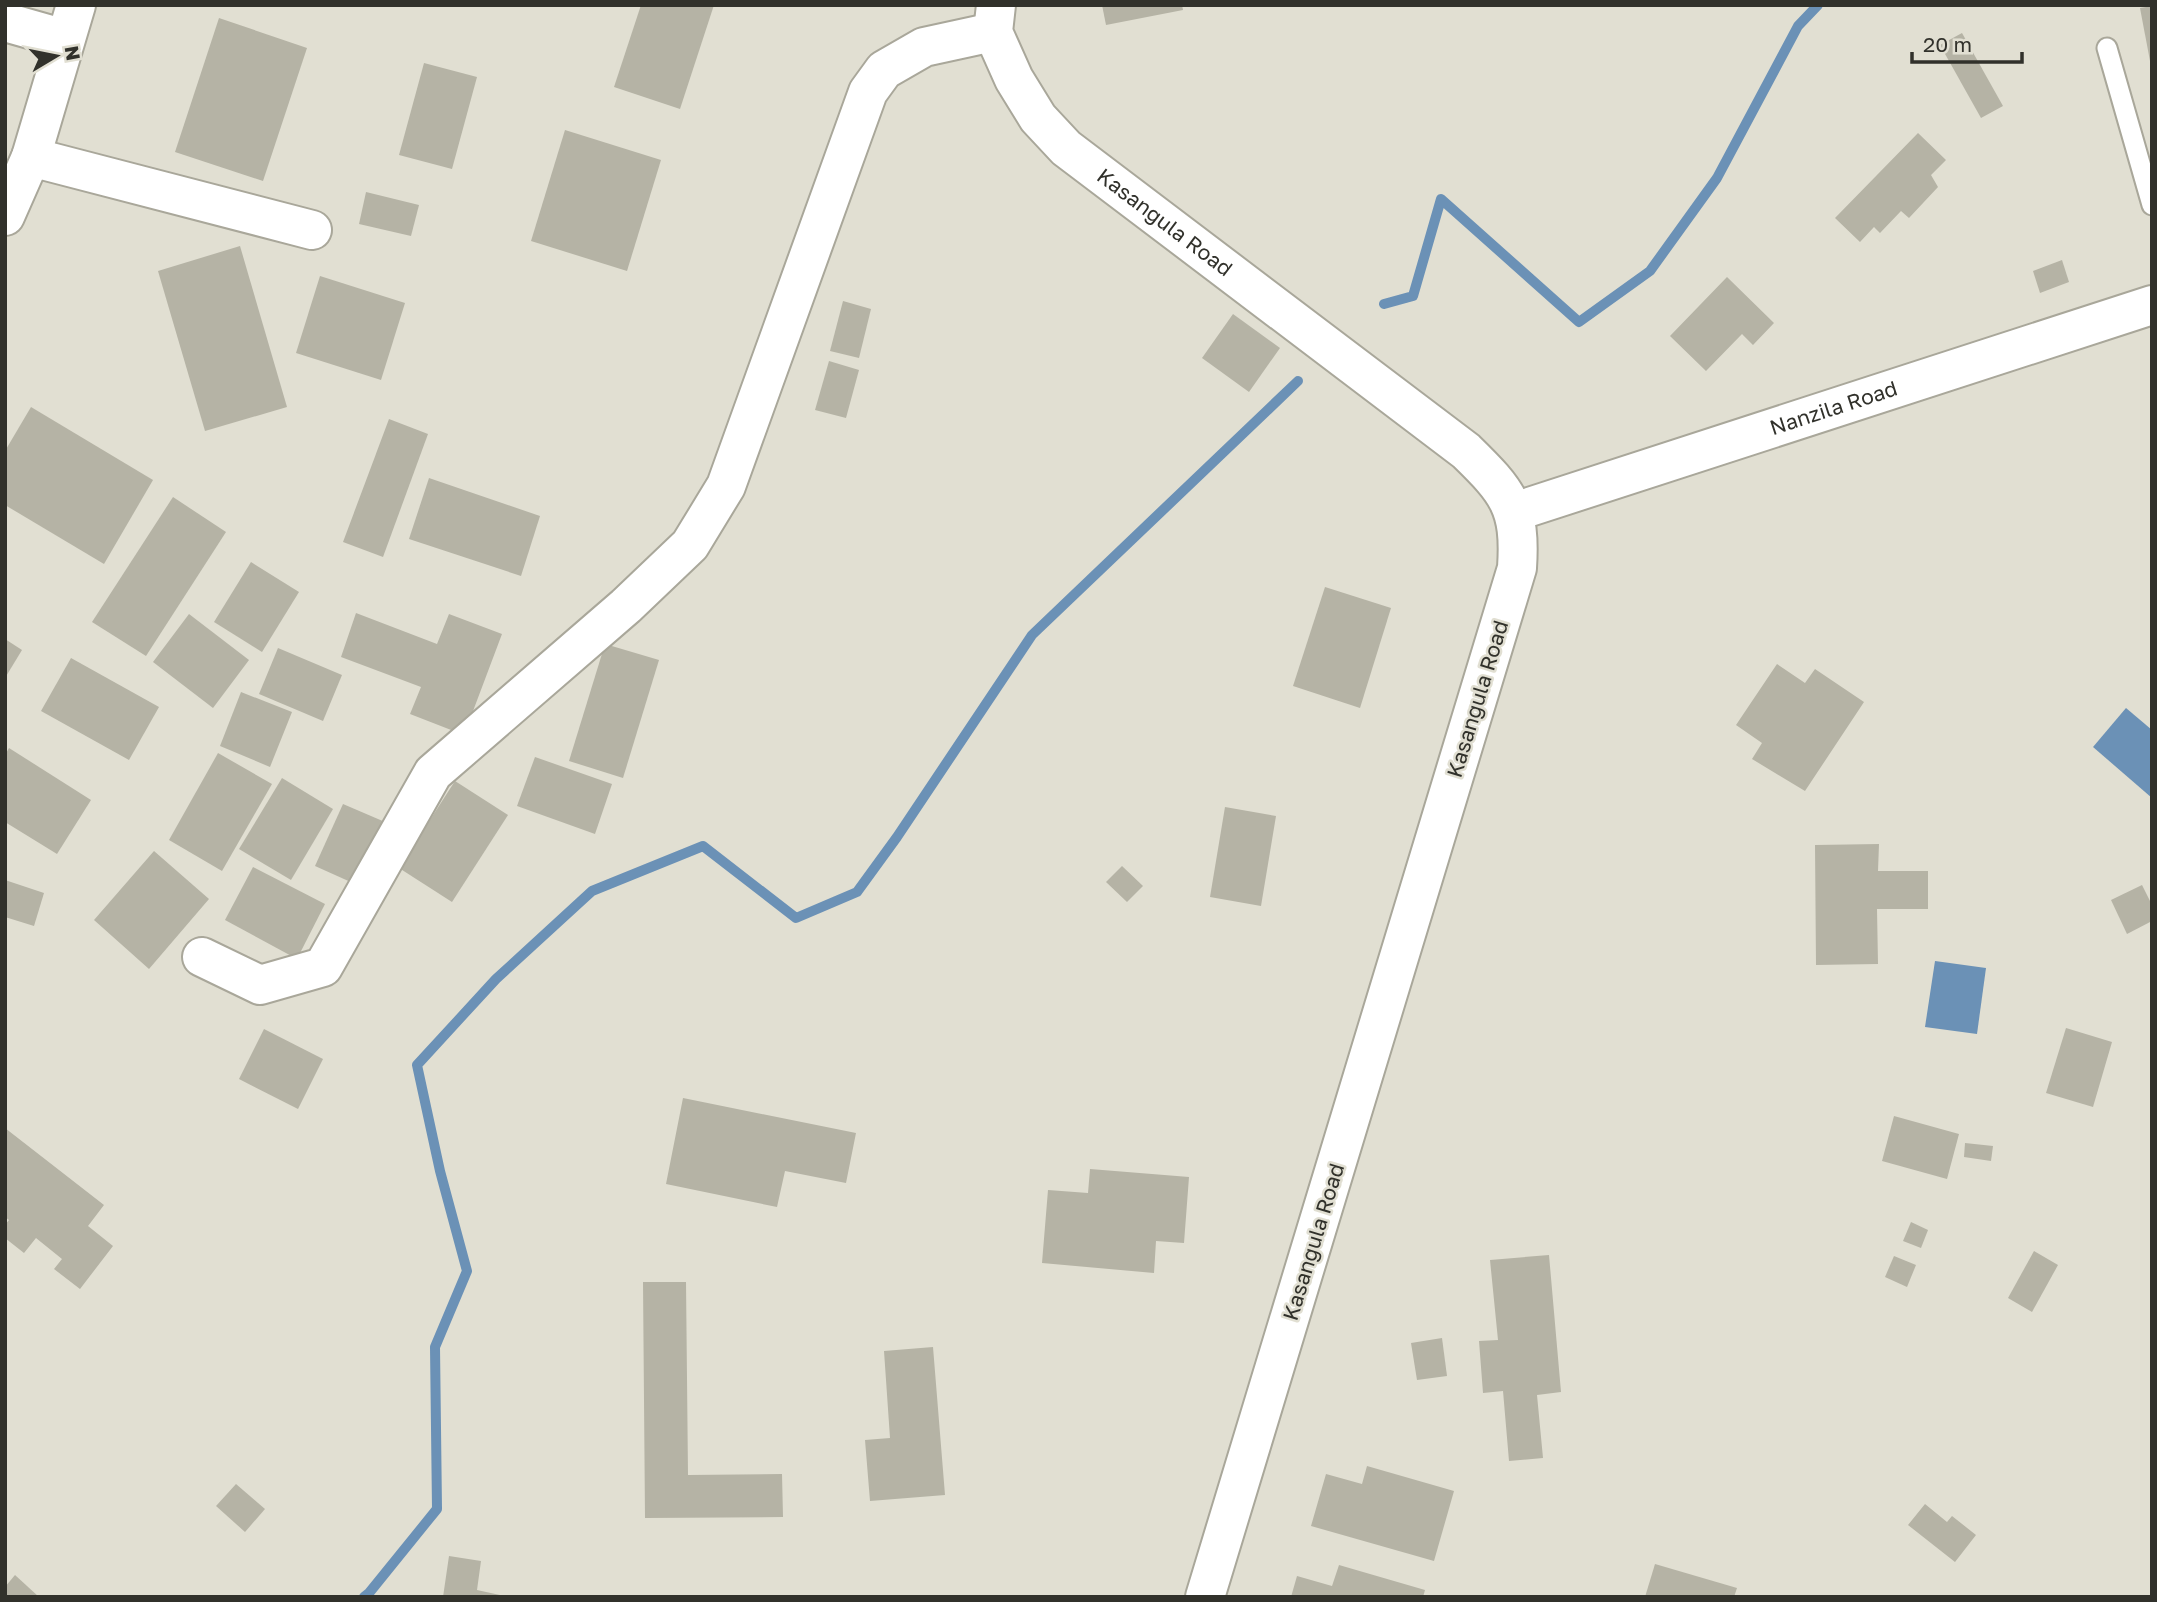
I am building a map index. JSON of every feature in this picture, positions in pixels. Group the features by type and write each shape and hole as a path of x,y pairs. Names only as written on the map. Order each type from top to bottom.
{"street":[{"name":"Kasangula Road","path":"995,19 1014,79 1038,118 1066,148 1466,451 1496,480 1514,512 1519,536 1517,568 1205,1597"},
{"path":"202,957 260,985 323,967 433,773 626,606 690,545 726,486 869,92 884,70 924,47 995,19"},
{"path":"5,22 71,22 31,157 5,216"},
{"path":"31,157 312,230"},
{"name":"Nanzila Road","path":"1514,512 2152,304"}],"lane":[{"path":"2107,48 2152,205"}],"water":[{"path":"2126,708 2152,730 2152,798 2093,747"},
{"path":"1935,961 1986,968 1977,1034 1925,1027"}],"building":[{"path":"641,5 714,5 680,109 614,87"},
{"path":"1102,5 1182,5 1183,10 1106,25"},
{"path":"2152,6 2152,61 2150,61 2140,8"},
{"path":"219,18 307,48 263,181 175,152"},
{"path":"1962,33 2003,106 1981,118 1940,45"},
{"path":"424,63 477,77 452,169 399,155"},
{"path":"565,130 661,160 627,271 531,241"},
{"path":"1918,133 1946,160 1931,175 1938,187 1909,218 1901,211 1880,233 1874,227 1860,242 1835,218"},
{"path":"366,192 419,205 411,236 359,224"},
{"path":"240,246 287,407 205,431 158,271"},
{"path":"2062,260 2069,282 2040,293 2033,271"},
{"path":"320,276 405,303 381,380 296,353"},
{"path":"1727,277 1774,323 1753,345 1742,334 1706,371 1670,336"},
{"path":"843,301 871,309 859,358 830,351"},
{"path":"1233,314 1280,348 1249,392 1202,358"},
{"path":"829,361 859,370 846,418 815,410"},
{"path":"31,407 153,480 104,564 5,505 5,451"},
{"path":"389,419 428,434 383,557 343,542"},
{"path":"429,478 540,516 521,576 409,539"},
{"path":"173,497 226,532 146,656 92,622"},
{"path":"251,562 299,592 262,652 214,622"},
{"path":"1325,587 1391,608 1360,708 1293,686"},
{"path":"356,613 437,644 449,614 502,634 464,735 410,714 421,687 341,657"},
{"path":"189,614 249,660 213,708 153,662"},
{"path":"5,639 22,650 5,678"},
{"path":"605,644 659,660 623,778 569,761"},
{"path":"278,648 342,675 323,721 259,694"},
{"path":"71,658 159,707 129,760 41,711"},
{"path":"1777,664 1805,683 1815,669 1864,702 1805,791 1752,759 1762,743 1736,725"},
{"path":"241,692 292,712 270,767 220,746"},
{"path":"9,748 91,800 57,854 5,822 5,755"},
{"path":"218,753 272,784 222,871 169,840"},
{"path":"535,757 612,784 595,834 517,806"},
{"path":"282,778 333,809 291,880 239,849"},
{"path":"455,781 508,815 452,902 399,868"},
{"path":"343,804 392,825 364,888 315,866"},
{"path":"1225,807 1276,816 1261,906 1210,897"},
{"path":"1879,844 1878,871 1928,871 1928,909 1877,909 1878,964 1816,965 1815,845"},
{"path":"154,851 209,899 149,969 94,920"},
{"path":"1122,866 1143,886 1127,902 1106,882"},
{"path":"253,867 325,904 297,959 225,920"},
{"path":"5,880 44,893 34,926 5,917"},
{"path":"2142,885 2152,905 2152,921 2127,934 2111,900"},
{"path":"2066,1028 2112,1042 2093,1107 2046,1093"},
{"path":"264,1029 323,1059 298,1109 239,1079"},
{"path":"683,1098 856,1133 846,1183 785,1171 777,1207 666,1184"},
{"path":"1894,1116 1959,1134 1947,1179 1882,1161"},
{"path":"5,1128 104,1205 88,1226 113,1246 80,1289 54,1269 62,1259 36,1238 24,1253 5,1238 5,1225 9,1220 5,1217"},
{"path":"1965,1143 1993,1146 1991,1161 1964,1157"},
{"path":"1090,1169 1189,1177 1184,1243 1156,1241 1154,1273 1042,1263 1048,1190 1088,1193"},
{"path":"1911,1222 1928,1230 1921,1248 1903,1241"},
{"path":"2034,1251 2058,1265 2032,1312 2008,1298"},
{"path":"1549,1255 1561,1392 1537,1395 1543,1458 1509,1461 1503,1391 1483,1393 1479,1341 1498,1340 1490,1260"},
{"path":"1894,1256 1916,1265 1907,1287 1885,1277"},
{"path":"643,1282 686,1282 688,1475 782,1474 783,1517 645,1518"},
{"path":"1442,1338 1447,1376 1417,1380 1411,1343"},
{"path":"933,1347 945,1495 870,1501 865,1440 890,1438 884,1351"},
{"path":"1367,1466 1454,1491 1434,1561 1311,1526 1326,1474 1362,1484"},
{"path":"236,1484 265,1509 245,1532 216,1506"},
{"path":"1925,1504 1947,1522 1952,1516 1976,1535 1955,1562 1908,1525"},
{"path":"449,1556 481,1561 477,1590 509,1597 443,1597"},
{"path":"1655,1564 1737,1588 1734,1597 1645,1597"},
{"path":"1339,1565 1425,1590 1423,1597 1291,1597 1297,1576 1332,1586"},
{"path":"15,1575 39,1597 5,1597 5,1587"}],"waterway":[{"path":"1384,304 1413,296 1441,199 1579,322 1650,271 1717,178 1798,26 1818,5"},
{"path":"364,1597 437,1509 435,1347 467,1271 440,1171 417,1065 496,979 592,891 703,846 796,918 857,892 897,837 1032,635 1298,381"}]}
